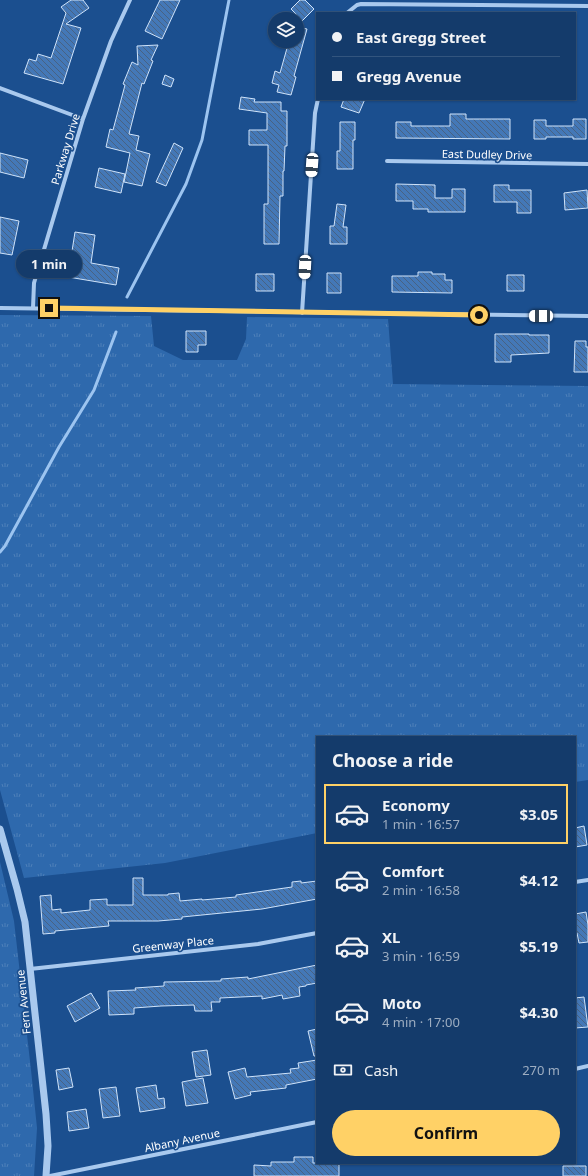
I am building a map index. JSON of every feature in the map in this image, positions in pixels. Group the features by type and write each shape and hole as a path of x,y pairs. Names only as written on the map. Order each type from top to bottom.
{"street":[{"name":"Parkway Drive","path":"33,308 34,283 84,119 111,41 130,0"},
{"path":"348,12 357,5 362,4 588,6"},
{"path":"0,88 84,119"},
{"path":"302,313 315,113 318,100"},
{"name":"East Dudley Drive","path":"387,162 588,164"},
{"path":"0,308 588,316"},
{"name":"Fern Avenue","path":"0,829 25,922 46,1114 48,1146 46,1176"},
{"path":"576,882 588,880"},
{"name":"Greenway Place","path":"30,969 258,944 316,933"},
{"path":"576,1069 588,1066"},
{"name":"Albany Avenue","path":"50,1176 316,1122"}],"green space":[{"path":"0,315 151,316 154,346 183,360 237,360 246,339 247,317 388,319 393,384 588,386 588,780 576,782 576,736 316,736 316,833 165,863 24,878 0,790"},
{"path":"0,862 14,921 31,1070 37,1128 34,1176 0,1176"}],"building":[{"path":"71,0 83,0 89,8 66,24 81,28 63,84 24,73 29,59 36,61 38,54 51,58 66,13 61,7"},
{"path":"160,0 180,0 162,39 145,31"},
{"path":"300,0 305,0 314,9 304,19 304,12 294,12 291,9"},
{"path":"304,28 307,29 304,40"},
{"path":"158,45 151,60 153,61 144,84 142,83 129,134 139,136 136,150 150,154 142,186 124,182 130,153 106,147 110,129 113,130 125,85 123,84 132,62 138,65 137,46"},
{"path":"287,48 302,48 294,76 296,77 291,95 277,92 279,85 272,83 275,71 280,73"},
{"path":"165,75 174,79 171,87 162,84"},
{"path":"241,97 255,99 254,102 281,102 281,111 287,111 287,146 285,146 283,171 283,196 280,196 279,244 264,244 264,204 268,204 268,145 249,145 249,130 267,130 267,113 239,109"},
{"path":"344,100 365,100 359,113 341,107"},
{"path":"450,114 466,114 466,119 510,119 510,139 396,138 396,122 411,122 411,126 450,126"},
{"path":"573,119 586,119 586,139 573,139 573,137 546,137 546,139 534,139 534,120 546,120 546,126 573,126"},
{"path":"340,122 355,122 355,140 353,140 353,169 337,169 337,151 340,151"},
{"path":"174,143 183,148 166,186 156,182"},
{"path":"0,153 28,160 24,178 0,172"},
{"path":"99,168 125,174 121,193 95,187"},
{"path":"396,184 435,185 435,198 452,198 452,189 465,189 465,212 428,212 428,209 413,209 413,201 396,201"},
{"path":"494,185 509,185 509,190 531,190 531,213 517,213 517,202 494,202"},
{"path":"587,190 588,208 565,210 564,193"},
{"path":"337,204 346,205 343,227 347,227 347,244 330,244 330,226 334,226"},
{"path":"0,217 19,221 12,255 0,253"},
{"path":"75,232 95,235 91,263 119,268 116,285 68,277"},
{"path":"418,272 445,274 445,280 452,280 452,293 392,292 392,276 418,276"},
{"path":"327,273 341,273 341,293 327,293"},
{"path":"256,274 274,274 274,291 256,291"},
{"path":"507,275 524,275 524,291 507,291"},
{"path":"186,331 206,331 206,345 198,345 198,352 186,352"},
{"path":"495,334 549,335 549,353 511,355 511,362 495,362"},
{"path":"575,341 586,341 586,347 588,347 588,372 574,372"},
{"path":"584,826 587,845 576,847 576,828"},
{"path":"133,878 143,878 143,895 168,895 179,893 180,901 236,897 236,895 292,887 292,882 301,881 301,883 316,881 316,899 262,909 182,917 182,919 158,921 108,921 109,926 55,931 55,933 43,934 40,896 51,895 52,910 61,909 61,913 90,910 90,900 107,899 107,905 133,905"},
{"path":"586,912 588,942 579,943 576,934 576,914"},
{"path":"316,965 316,983 299,987 300,996 283,999 282,995 262,999 262,996 220,998 220,1002 211,1002 212,1011 195,1011 194,1005 161,1006 134,1008 134,1014 109,1015 108,991 136,990 135,988 164,986 164,982 221,981 221,979 248,977 248,979"},
{"path":"91,993 100,1008 75,1022 67,1006"},
{"path":"584,997 588,1027 576,1028 576,998"},
{"path":"316,1029 316,1056 314,1056 308,1031"},
{"path":"207,1050 211,1075 196,1077 192,1052"},
{"path":"316,1060 316,1079 286,1085 286,1088 250,1092 251,1095 235,1099 228,1072 245,1068 247,1077 291,1073 290,1069 299,1068 298,1063"},
{"path":"69,1068 73,1087 59,1090 56,1070"},
{"path":"203,1078 208,1103 186,1106 182,1082"},
{"path":"156,1085 158,1099 164,1098 165,1108 140,1112 136,1088"},
{"path":"116,1087 120,1116 103,1118 99,1089"},
{"path":"86,1109 89,1128 69,1131 67,1112"},
{"path":"294,1157 313,1157 313,1163 316,1164 339,1164 339,1176 254,1176 254,1165 271,1166 271,1162 294,1162"},
{"path":"563,1166 586,1166 586,1176 563,1176"}],"waterway":[{"path":"127,297 186,184 202,140 229,0"},
{"path":"0,552 5,546 59,447 94,390 116,332"}],"route":[{"path":"49,308 479,315"}]}
